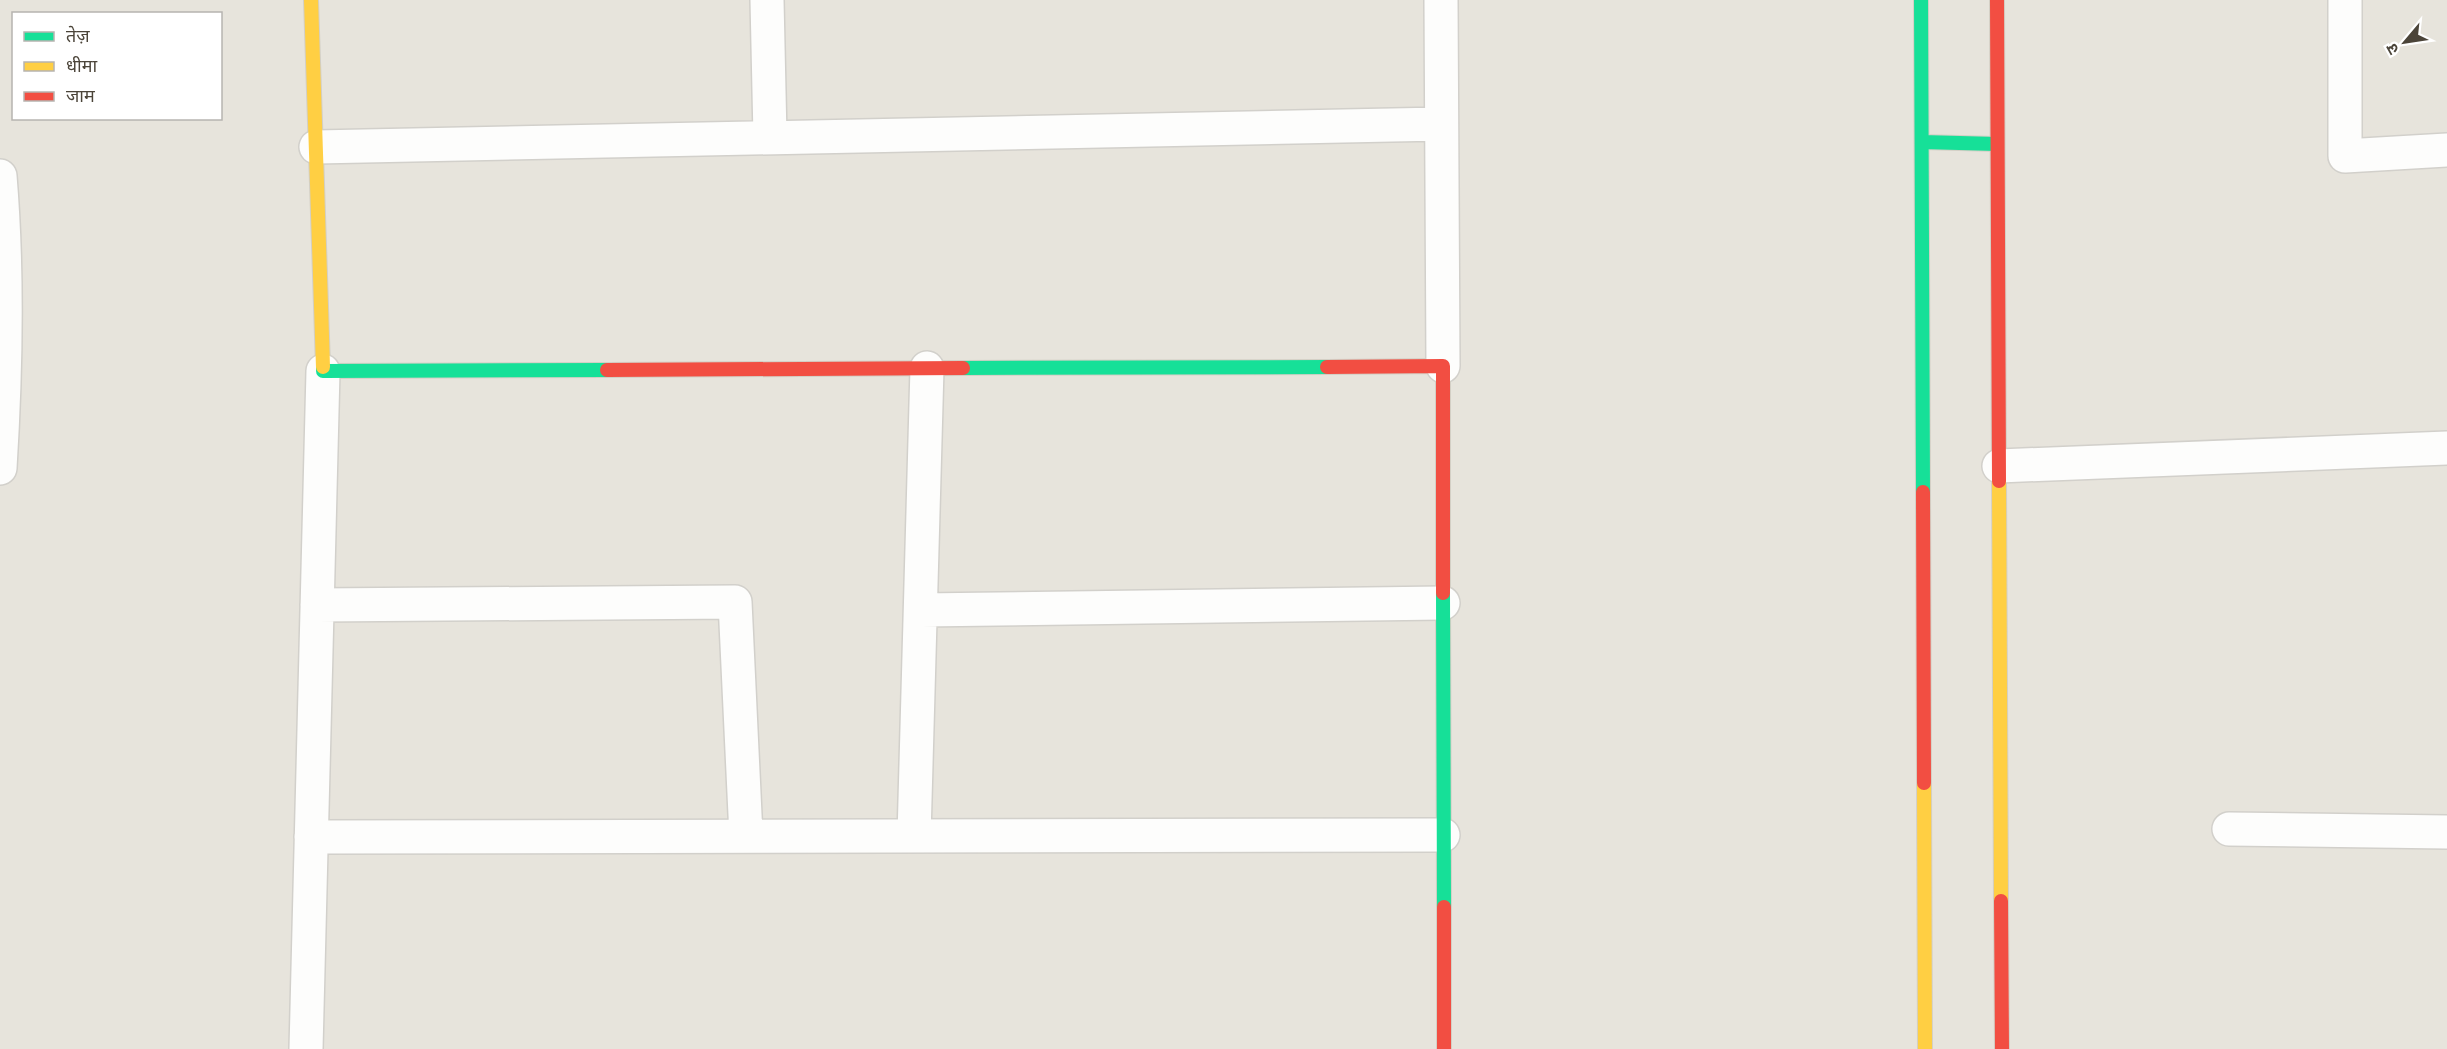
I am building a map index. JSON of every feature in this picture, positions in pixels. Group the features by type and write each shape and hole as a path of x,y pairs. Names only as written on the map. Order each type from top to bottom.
{"street":[{"path":"306,1049 323,371 311,0"},
{"path":"767,0 770,137"},
{"path":"1441,0 1444,1049"},
{"path":"1921,0 1925,1049"},
{"path":"1996,0 2002,1049"},
{"path":"2345,0 2345,156 2447,150"},
{"path":"316,147 1442,124"},
{"path":"1922,142 1997,144"},
{"path":"0,176 5,231 4,413 0,467"},
{"path":"323,371 1443,366"},
{"path":"914,836 927,368"},
{"path":"1999,466 2447,448"},
{"path":"317,605 735,602 746,836"},
{"path":"921,610 1443,603"},
{"path":"2229,830 2447,832"},
{"path":"311,837 1443,835"}],"shaded area":[{"path":"0,0 2447,0 2447,1049 0,1049"}],"traffic: fast":[{"path":"1921,0 1923,492"},
{"path":"1922,142 1997,144"},
{"path":"323,367 323,371 607,370"},
{"path":"963,368 1327,367"},
{"path":"1443,593 1444,907"}],"traffic: slow":[{"path":"311,0 323,367"},
{"path":"1999,481 2001,901"},
{"path":"1924,783 1925,1049"}],"traffic: jam":[{"path":"1997,0 1999,481"},
{"path":"1327,367 1443,366 1443,593"},
{"path":"607,370 963,368"},
{"path":"1923,492 1924,783"},
{"path":"2001,901 2002,1049"},
{"path":"1444,907 1444,1049"}]}
